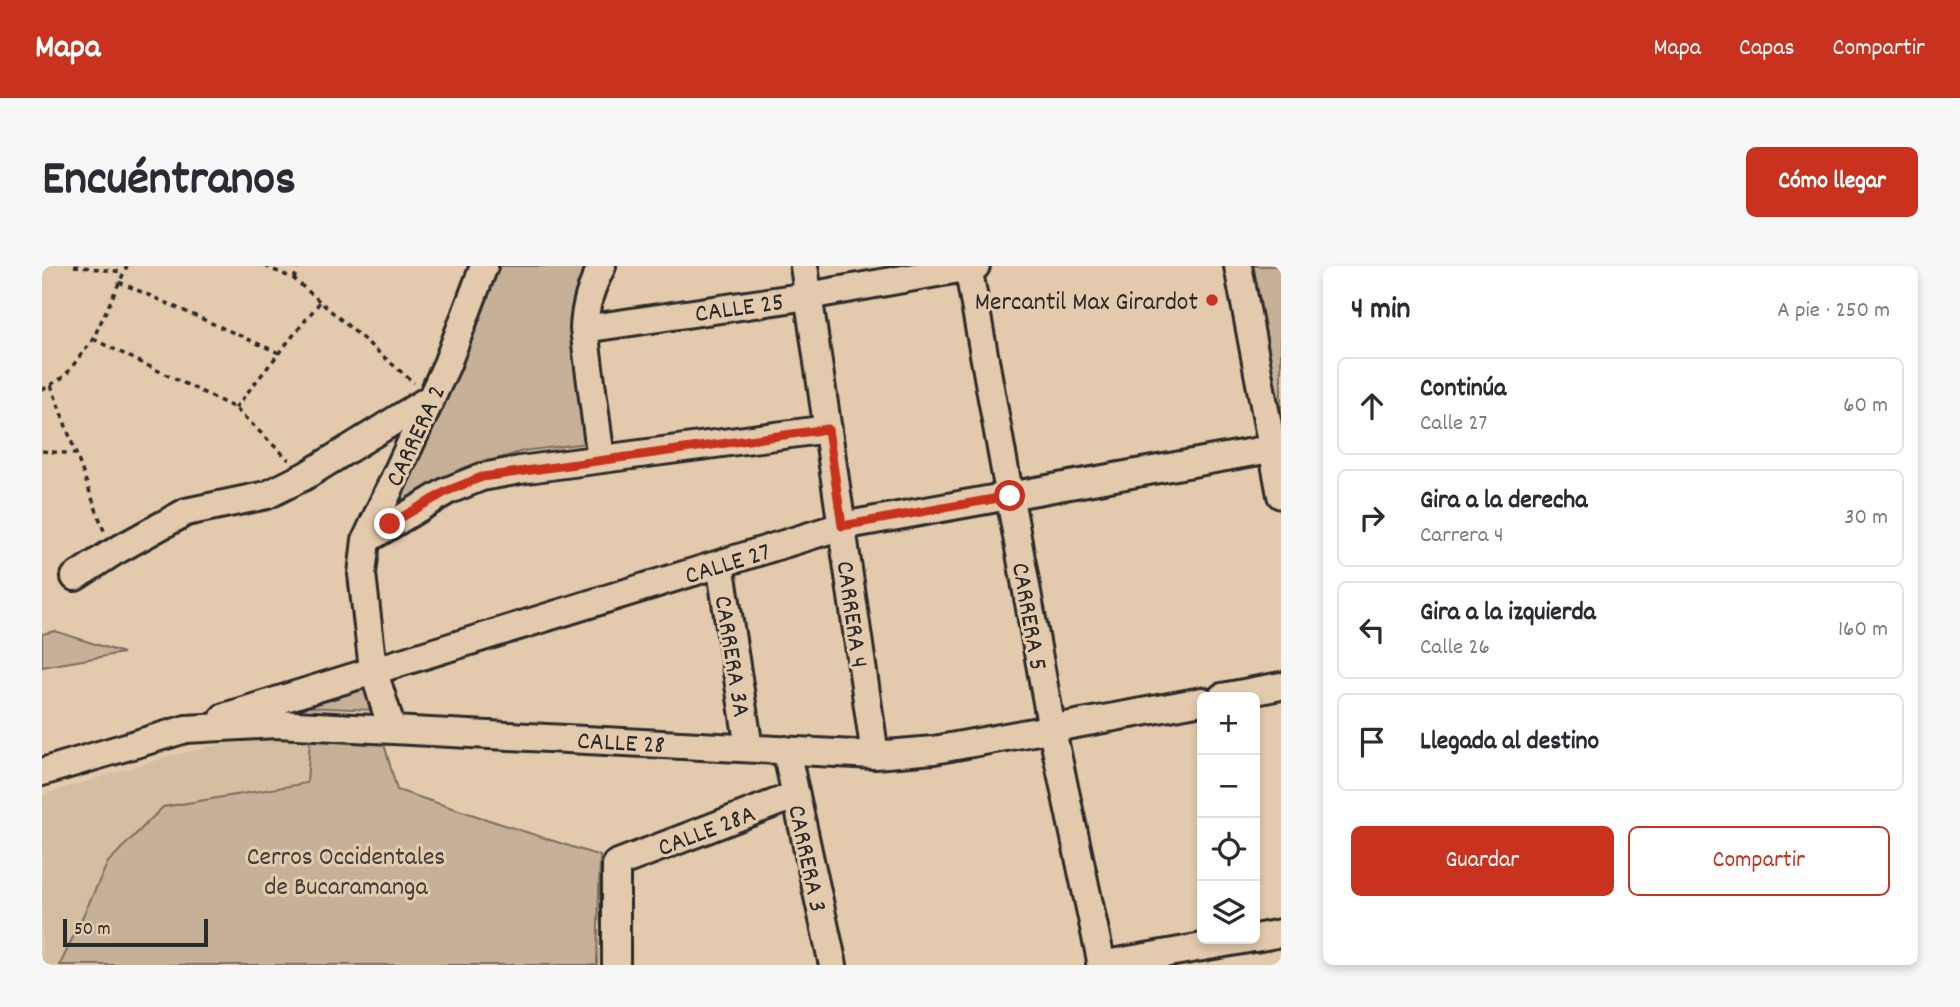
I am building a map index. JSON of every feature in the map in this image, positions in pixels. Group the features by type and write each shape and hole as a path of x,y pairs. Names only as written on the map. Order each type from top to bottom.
{"street":[{"name":"CARRERA 2","path":"392,729 374,671 362,574 366,540 462,328 484,266"},
{"path":"601,459 584,329 585,307 592,284 602,266"},
{"name":"CARRERA 4","path":"804,266 875,755"},
{"name":"CALLE 25","path":"584,329 808,296 971,266"},
{"name":"CARRERA 5","path":"971,266 1052,730 1101,965"},
{"path":"1238,266 1277,448 1281,495"},
{"path":"75,577 112,552 186,512 267,495 305,476 431,398"},
{"path":"366,540 447,491 482,477 828,429"},
{"name":"CALLE 27","path":"186,729 842,526 1277,448"},
{"name":"CARRERA 3A","path":"720,564 749,748"},
{"path":"1249,692 1281,686"},
{"name":"CALLE 28","path":"42,772 186,729 299,724 875,755 934,750 1197,702"},
{"name":"CARRERA 3","path":"786,750 833,965"},
{"name":"CALLE 28A","path":"616,965 615,864 796,795"},
{"path":"1260,937 1281,933"},
{"path":"1101,965 1220,944"}],"path":[{"path":"74,266 124,272"},
{"path":"42,390 65,376 93,339 127,266"},
{"path":"265,266 294,279 431,398"},
{"path":"294,279 299,266"},
{"path":"119,282 279,353"},
{"path":"235,408 320,302"},
{"path":"93,339 235,408 305,476"},
{"path":"51,385 112,552"},
{"path":"42,451 76,454"}],"shaded area":[{"path":"310,740 307,783 163,807 108,862 60,965 42,965 42,795 170,756 231,742"}],"green space":[{"path":"494,266 588,266 571,316 588,443 523,451 464,469 386,512"},
{"path":"1250,266 1281,266 1281,427"},
{"path":"55,631 123,653 42,667 42,634"},
{"path":"366,684 374,710 305,707"},
{"name":"Cerros Occidentales de Bucaramanga","path":"310,740 384,744 397,790 600,856 597,965 60,965 108,862 163,807 307,783"}],"place":[{"name":"Mercantil Max Girardot","path":"1212,300"}],"route":[{"path":"390,524 447,491 482,477 828,429 842,526 1010,496"}]}
